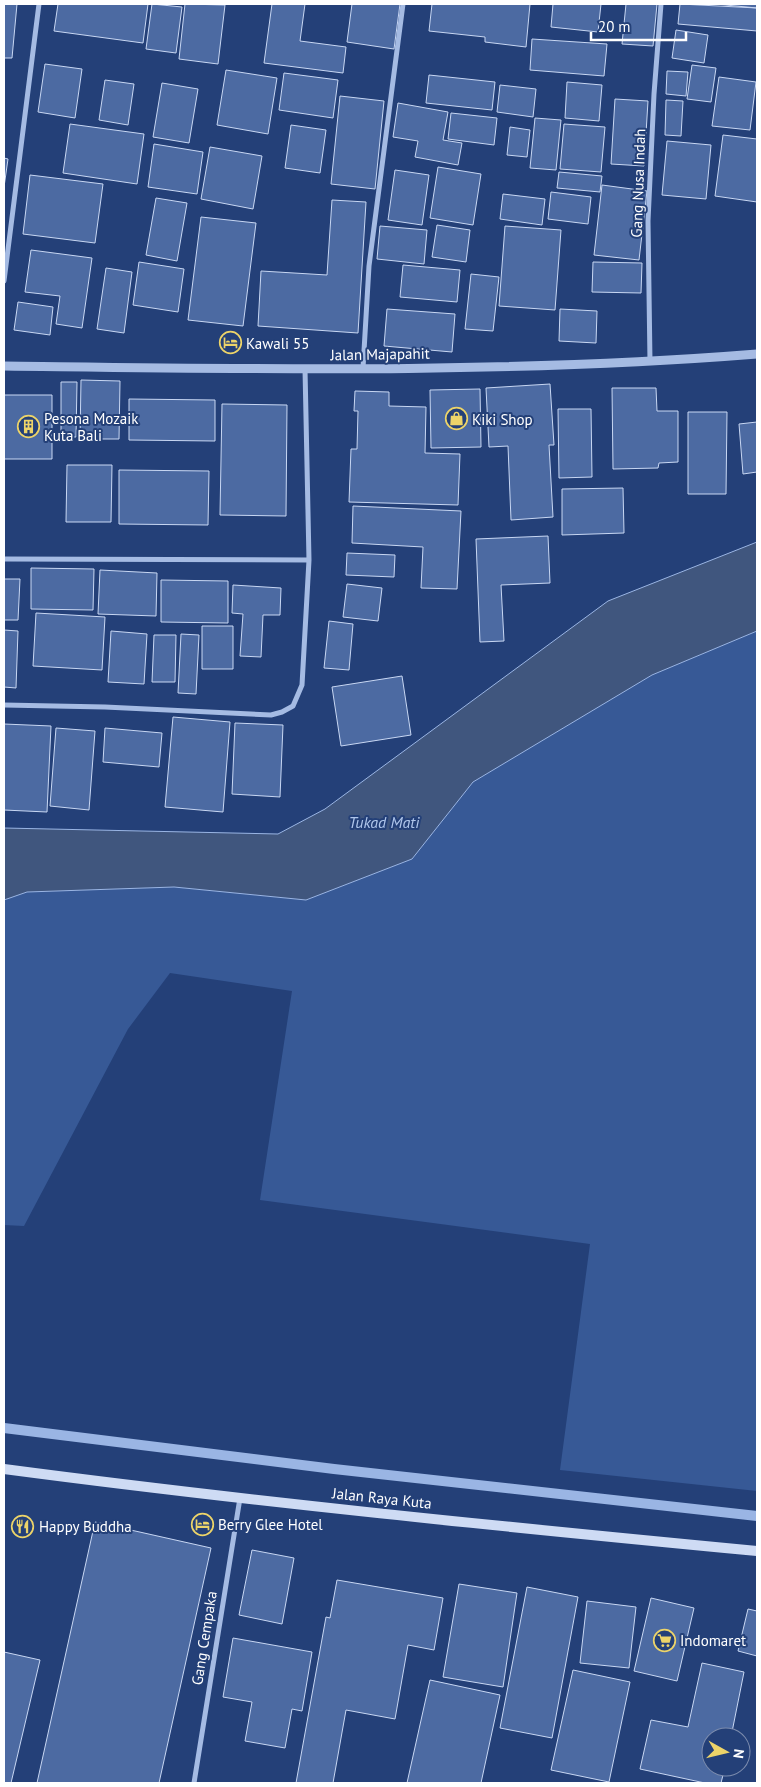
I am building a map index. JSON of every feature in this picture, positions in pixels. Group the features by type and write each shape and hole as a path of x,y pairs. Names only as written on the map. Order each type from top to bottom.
{"main road":[{"name":"Jalan Raya Kuta","path":"4,1469 525,1529 757,1551"}],"street":[{"path":"4,281 39,4"},
{"path":"363,368 369,266 403,4"},
{"name":"Gang Nusa Indah","path":"650,362 648,221 654,94 661,4"},
{"name":"Jalan Majapahit","path":"4,366 305,369 650,362 757,354"},
{"path":"4,706 105,707 271,715 293,706 302,685 309,560 305,369"},
{"path":"4,559 309,560"},
{"name":"Gang Cempaka","path":"194,1783 240,1497"}],"shaded area":[{"path":"757,631 757,1491 560,1470 590,1244 260,1200 292,991 170,973 128,1029 24,1226 4,1225 4,900 27,892 174,887 306,900 412,859 473,782 652,675"}],"water":[{"name":"Tukad Mati","path":"757,542 757,631 652,675 473,782 412,859 306,900 174,887 27,892 4,900 4,828 278,834 325,809 608,601"}],"building":[{"path":"4,4 17,4 12,58 4,58"},
{"path":"58,4 148,4 143,43 54,31"},
{"path":"152,4 182,7 176,53 146,49"},
{"path":"185,4 225,5 218,64 179,59"},
{"path":"272,4 305,4 300,41 346,47 343,73 264,63"},
{"path":"352,4 400,4 394,49 347,42"},
{"path":"432,4 530,4 526,47 485,42 485,37 429,31"},
{"path":"553,4 601,4 598,32 551,27"},
{"path":"626,4 657,4 653,46 622,44"},
{"path":"680,4 757,8 757,31 678,24"},
{"path":"715,4 757,4 757,8"},
{"path":"676,30 708,35 704,63 672,58"},
{"path":"532,39 607,44 604,76 530,70"},
{"path":"45,64 82,69 75,118 38,112"},
{"path":"692,65 716,68 711,102 687,99"},
{"path":"226,70 277,78 268,134 217,125"},
{"path":"667,71 688,72 686,96 666,94"},
{"path":"284,73 338,80 333,118 279,110"},
{"path":"429,75 495,82 492,110 426,103"},
{"path":"719,77 756,82 750,130 712,126"},
{"path":"105,80 134,84 128,125 99,120"},
{"path":"567,82 602,85 599,121 565,118"},
{"path":"162,83 198,89 189,143 153,137"},
{"path":"500,85 536,89 533,117 497,112"},
{"path":"340,96 384,101 375,189 331,184"},
{"path":"615,99 648,101 644,166 611,164"},
{"path":"666,100 683,101 681,136 665,135"},
{"path":"398,103 448,112 443,140 462,143 458,165 415,157 418,141 393,137"},
{"path":"451,113 497,118 494,145 448,139"},
{"path":"535,118 561,120 556,170 530,168"},
{"path":"70,124 144,134 137,184 63,173"},
{"path":"564,124 605,127 601,172 560,169"},
{"path":"291,125 326,130 320,173 285,168"},
{"path":"510,127 530,130 527,157 507,155"},
{"path":"723,135 757,139 757,202 715,196"},
{"path":"667,141 711,145 706,199 662,195"},
{"path":"154,144 203,152 197,194 148,187"},
{"path":"210,147 262,156 253,209 201,199"},
{"path":"4,158 8,159 4,187"},
{"path":"438,167 481,174 473,225 430,218"},
{"path":"395,170 429,175 422,225 388,220"},
{"path":"559,172 602,176 600,192 557,188"},
{"path":"30,175 103,184 95,243 23,234"},
{"path":"602,185 647,191 639,260 594,255"},
{"path":"551,192 591,197 588,224 548,219"},
{"path":"503,194 545,199 542,225 500,219"},
{"path":"156,198 187,203 177,261 146,255"},
{"path":"332,200 366,202 358,333 258,326 261,271 327,275"},
{"path":"201,217 256,223 243,326 188,320"},
{"path":"437,225 470,230 466,262 432,257"},
{"path":"380,226 427,230 424,264 377,259"},
{"path":"505,226 561,230 555,310 499,306"},
{"path":"31,250 92,258 82,328 56,324 60,296 25,292"},
{"path":"139,262 184,269 178,312 133,305"},
{"path":"593,262 642,263 641,293 592,292"},
{"path":"403,265 460,270 457,302 400,297"},
{"path":"106,268 132,272 124,333 97,329"},
{"path":"471,274 499,277 493,331 465,329"},
{"path":"18,302 53,307 50,335 14,330"},
{"path":"387,309 455,314 452,352 384,346"},
{"path":"560,309 597,311 596,343 559,341"},
{"path":"81,380 120,381 119,439 80,439"},
{"path":"61,382 77,382 76,437 61,437"},
{"path":"550,384 554,445 549,445 553,517 511,520 508,446 489,447 486,388"},
{"path":"612,388 656,388 657,411 678,411 678,462 659,463 658,468 613,469"},
{"name":"Kiki Shop","path":"480,389 481,447 431,448 430,390"},
{"path":"355,391 389,392 389,406 426,407 425,453 460,454 458,505 349,502 351,449 357,449 358,411 354,411"},
{"name":"Pesona Mozaik Kuta Bali","path":"4,395 52,395 52,459 4,459"},
{"path":"129,399 215,400 215,441 129,440"},
{"path":"222,404 287,405 286,516 220,515"},
{"path":"558,409 591,409 592,477 559,478"},
{"path":"688,412 727,412 726,494 688,494"},
{"path":"757,422 757,472 743,474 739,424"},
{"path":"67,465 112,465 111,522 66,522"},
{"path":"119,470 209,471 208,525 119,524"},
{"path":"623,488 624,533 562,535 562,489"},
{"path":"353,506 461,511 457,589 421,588 423,547 352,543"},
{"path":"548,536 550,583 501,585 504,641 480,642 476,539"},
{"path":"347,553 395,555 394,577 346,575"},
{"path":"31,568 94,569 93,610 31,609"},
{"path":"100,570 157,573 156,616 98,614"},
{"path":"4,579 20,579 18,620 4,620"},
{"path":"161,580 228,581 228,623 161,622"},
{"path":"347,584 382,588 378,621 343,617"},
{"path":"233,585 281,588 280,615 263,615 261,657 240,656 243,614 232,613"},
{"path":"36,613 105,617 102,670 33,666"},
{"path":"329,621 353,624 349,670 324,668"},
{"path":"202,626 233,626 233,669 202,669"},
{"path":"4,630 18,631 16,688 4,687"},
{"path":"111,631 147,634 144,684 108,682"},
{"path":"181,634 199,635 196,694 178,693"},
{"path":"154,635 176,635 175,682 152,682"},
{"path":"402,676 411,735 341,746 332,687"},
{"path":"173,717 230,722 223,812 165,807"},
{"path":"235,723 283,725 280,797 232,794"},
{"path":"4,724 51,726 47,812 4,810"},
{"path":"56,728 95,731 89,810 50,806"},
{"path":"105,728 162,733 159,767 103,762"},
{"path":"95,1522 211,1548 159,1783 37,1783"},
{"path":"252,1550 294,1558 282,1624 239,1615"},
{"path":"337,1580 443,1598 434,1650 408,1645 395,1719 346,1710 333,1783 296,1783 326,1617 330,1618"},
{"path":"459,1584 517,1593 503,1687 443,1677"},
{"path":"527,1587 578,1597 552,1738 500,1728"},
{"name":"Indomaret","path":"651,1598 694,1608 677,1681 634,1671"},
{"path":"587,1601 636,1607 629,1668 580,1663"},
{"path":"748,1609 757,1611 757,1656 738,1651"},
{"path":"233,1638 312,1652 302,1711 292,1709 285,1748 245,1741 252,1702 223,1697"},
{"path":"4,1652 40,1660 11,1783 4,1783"},
{"path":"702,1663 744,1672 733,1727 701,1727 701,1777 722,1777 721,1783 705,1783 640,1769 651,1720 688,1727"},
{"path":"573,1670 630,1682 609,1782 551,1770"},
{"path":"430,1680 500,1695 481,1783 407,1783"}],"waterway":[{"path":"4,1428 334,1469 757,1516"}],"place":[{"name":"Kawali 55","path":"230,343"},
{"name":"Kiki Shop","path":"456,419"},
{"name":"Pesona Mozaik Kuta Bali","path":"28,427"},
{"name":"Berry Glee Hotel","path":"202,1524"},
{"name":"Happy Buddha","path":"23,1526"},
{"name":"Indomaret","path":"664,1640"}]}
